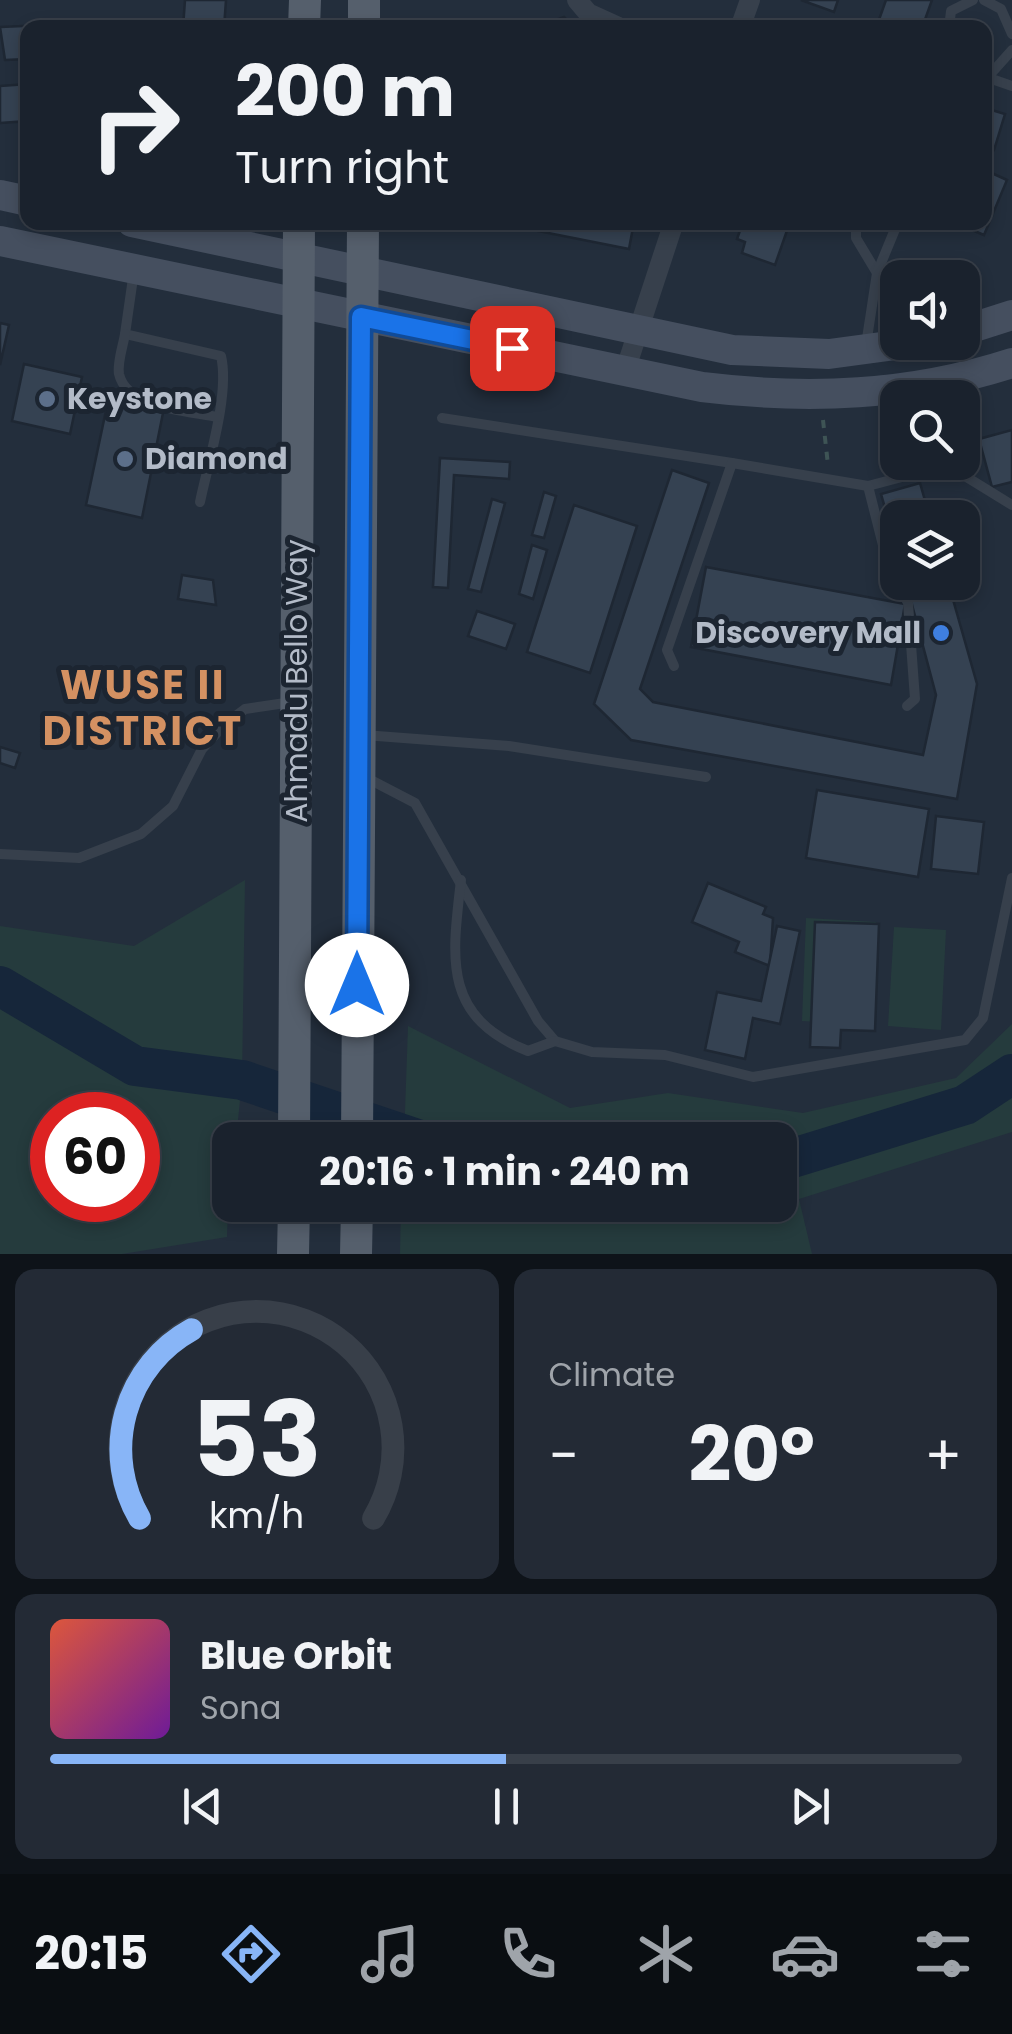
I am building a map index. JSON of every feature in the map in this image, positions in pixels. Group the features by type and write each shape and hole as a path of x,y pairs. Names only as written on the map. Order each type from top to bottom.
{"main road":[{"path":"170,230 732,350 880,348"},
{"name":"Ahmadu Bello Way","path":"294,1122 299,230"},
{"name":"Ahmadu Bello Way","path":"357,1122 363,230"},
{"path":"0,241 702,387 821,397 894,391 1012,363"},
{"path":"980,325 1012,315"},
{"path":"294,1222 294,1254"},
{"path":"356,1222 356,1254"}],"street":[{"path":"576,0 588,13 603,20"},
{"path":"625,371 671,230"}],"lane":[{"path":"950,20 951,12 973,0"},
{"path":"984,0 1001,9 1012,34"},
{"path":"992,72 1012,50"},
{"path":"856,230 856,238 877,273"},
{"path":"865,351 877,273 895,230"},
{"path":"134,270 119,372 126,386 145,402 217,418"},
{"path":"125,334 221,356 224,368 217,418 200,502"},
{"path":"442,418 868,486 946,466 960,470 998,501 1012,506"},
{"path":"674,666 667,650 732,463"},
{"path":"868,486 888,565 908,604 915,699 907,706"},
{"path":"0,854 79,858 142,834 173,806 202,749 225,724 246,709 297,701"},
{"path":"358,735 510,746 706,777"},
{"path":"358,773 415,803 538,1021 555,1041 592,1052 665,1055 753,1076 965,1040 983,1018 1012,878"},
{"path":"461,879 456,979 462,1000 472,1014 509,1044 528,1051 555,1041"}],"path":[{"path":"823,421 830,480"}],"green space":[{"path":"245,880 238,1122 212,1122 212,1222 227,1222 227,1237 122,1254 0,1254 0,926 134,946"},
{"path":"806,918 876,922 872,1025 802,1021"},
{"path":"894,927 946,930 941,1030 888,1026"},
{"path":"1012,1024 1012,1132 799,1199 812,1254 400,1254 401,1222 797,1222 797,1122 405,1122 408,1026 570,1108 668,1093 803,1113 956,1078"}],"building":[{"path":"185,0 226,0 225,20 184,20"},
{"path":"801,0 838,0 834,12"},
{"path":"886,0 932,0 925,20 879,20"},
{"path":"20,26 20,59 5,60 0,27"},
{"path":"20,85 20,122 0,123 0,86"},
{"path":"992,110 1005,114 992,149"},
{"path":"992,173 1007,180 992,216"},
{"path":"533,230 633,230 629,249"},
{"path":"740,230 787,230 775,265 742,253 745,242 737,239"},
{"path":"0,323 9,325 0,365"},
{"name":"Keystone","path":"24,364 82,377 70,434 12,421"},
{"name":"Diamond","path":"108,401 163,413 142,518 86,505"},
{"path":"1012,430 1012,482 992,487 980,439"},
{"path":"440,458 510,462 509,479 454,475 448,588 433,587"},
{"name":"Discovery Mall","path":"672,470 709,483 640,689 653,702 923,755 936,695 911,600 953,600 977,684 957,799 631,740 594,704"},
{"path":"920,483 925,500 883,500 881,494"},
{"path":"544,492 556,496 544,538 532,535"},
{"path":"492,499 505,503 481,592 468,589"},
{"path":"574,505 637,526 590,673 527,652"},
{"path":"532,545 547,550 533,599 519,594"},
{"name":"Discovery Mall","path":"706,567 905,604 891,685 691,647"},
{"path":"182,575 213,580 216,605 178,599"},
{"path":"477,611 515,624 506,649 468,636"},
{"path":"0,747 20,753 15,768 0,763"},
{"path":"817,790 929,809 918,877 806,858"},
{"path":"936,816 984,822 978,874 931,869"},
{"path":"708,883 766,907 763,914 773,918 770,966 735,952 739,942 692,922"},
{"path":"815,922 879,924 875,1031 841,1030 840,1048 810,1047"},
{"path":"777,926 800,931 780,1024 753,1018 745,1059 705,1050 717,992 761,1001"}],"waterway":[{"path":"0,986 135,1066 242,1080 367,1122"},
{"path":"797,1157 965,1105 1012,1074"}],"place":[{"name":"Keystone","path":"47,399"},
{"name":"Diamond","path":"125,459"},
{"name":"Discovery Mall","path":"941,633"}],"district":[{"name":"WUSE II DISTRICT","path":"143,708"}],"route":[{"path":"357,985 361,317 512,348"}]}
